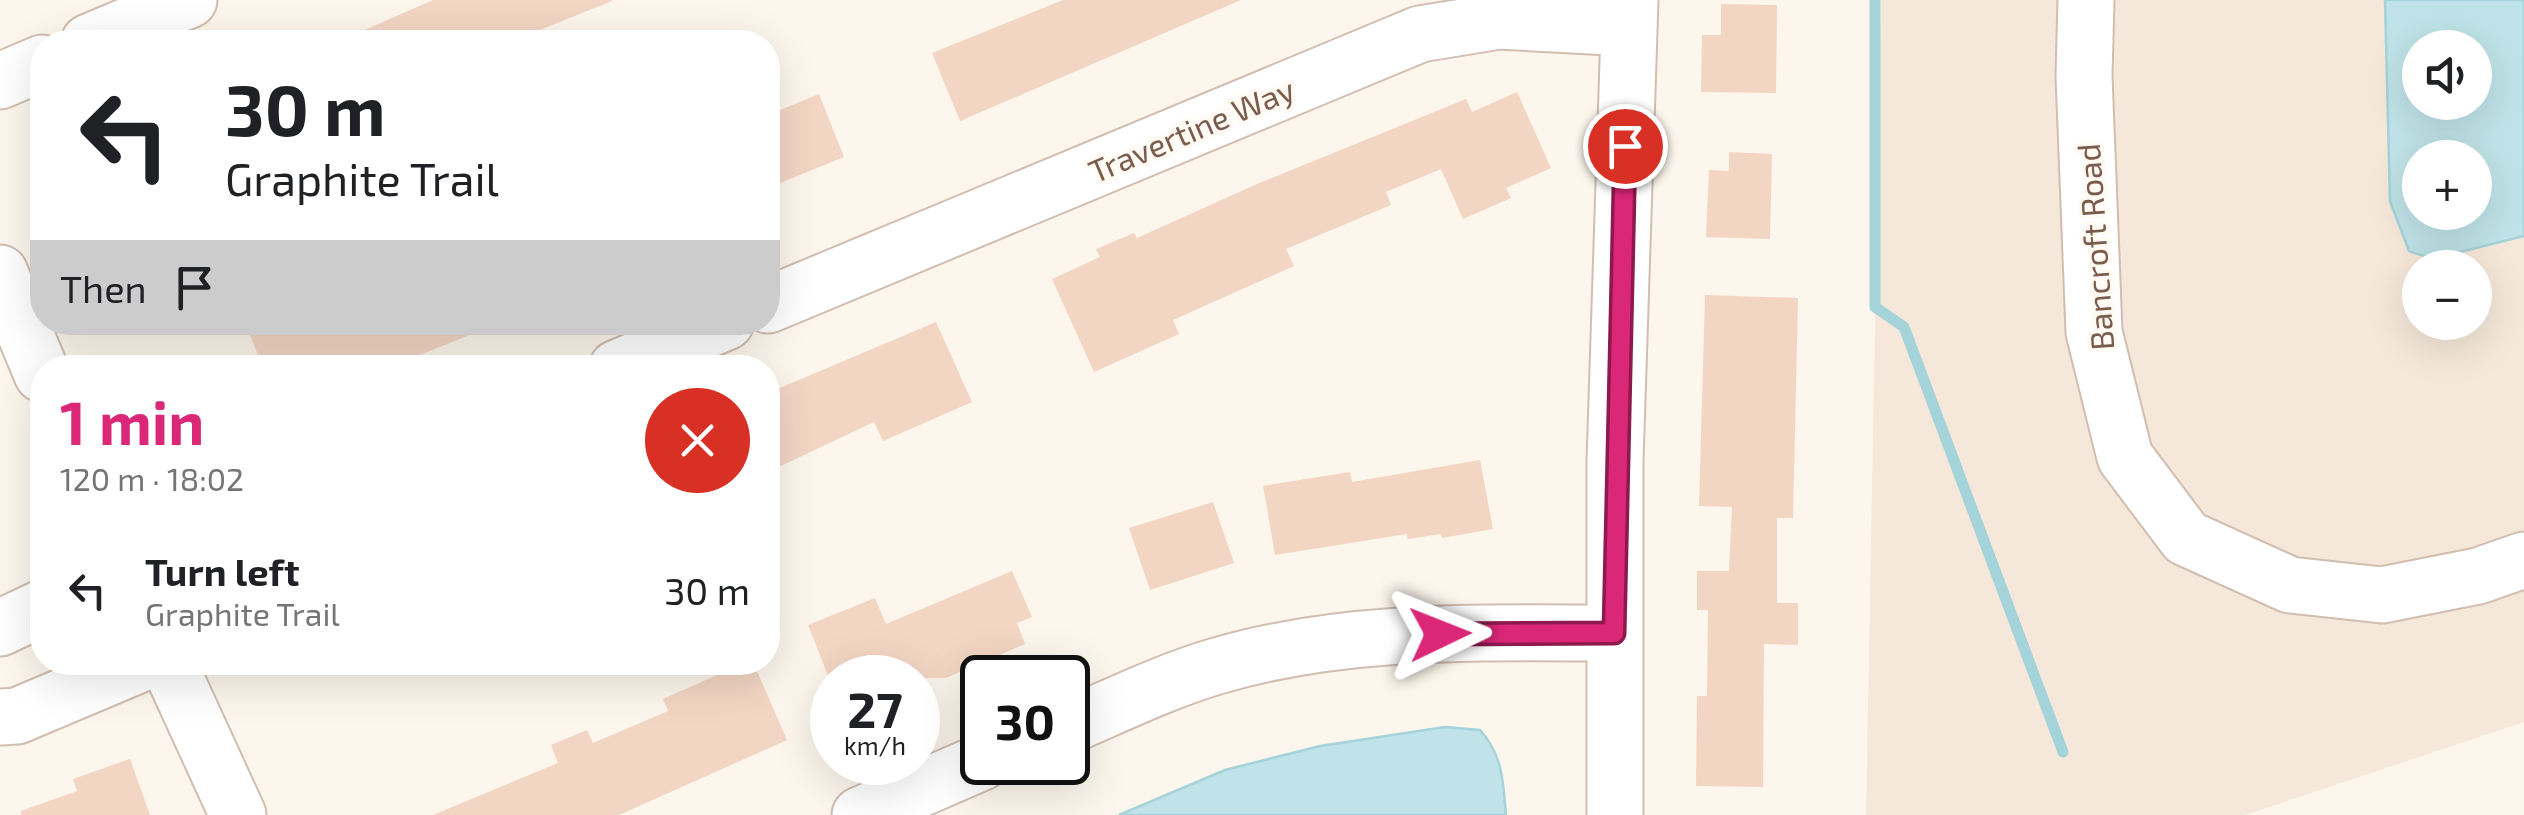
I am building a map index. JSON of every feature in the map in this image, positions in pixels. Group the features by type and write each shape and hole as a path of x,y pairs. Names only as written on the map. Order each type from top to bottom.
{"street":[{"path":"118,30 189,0"},
{"name":"Bancroft Road","path":"2086,0 2084,76 2094,332 2125,457 2186,538 2290,584 2382,595 2478,576 2524,560"},
{"path":"1615,815 1614,633 1629,14"},
{"name":"Travertine Way","path":"780,300 1420,34 1499,21 1629,14"},
{"path":"0,81 30,67"},
{"path":"0,272 34,355"},
{"path":"648,355 695,335"},
{"path":"0,628 30,614"},
{"path":"1090,717 1217,666 1298,647 1470,632 1614,633"},
{"path":"0,717 17,716 114,675"},
{"path":"174,675 238,815"},
{"path":"860,815 960,772"}],"shaded area":[{"path":"1881,0 2524,0 2524,722 2245,815 1866,815"}],"water":[{"path":"2385,0 2524,0 2524,236 2468,250 2409,250 2390,201"},
{"path":"1445,727 1480,730 1488,739 1500,770 1506,815 1119,815 1225,770 1320,746"}],"building":[{"path":"433,0 612,0 540,30 364,30"},
{"path":"1063,0 1241,0 960,121 932,53"},
{"path":"1721,4 1777,5 1776,93 1701,92 1702,35 1721,35"},
{"path":"1517,92 1551,168 1506,188 1511,198 1463,219 1441,169 1386,192 1391,205 1286,249 1294,266 1173,320 1179,334 1094,372 1052,279 1100,257 1096,249 1134,233 1137,238 1257,184 1466,99 1472,112"},
{"path":"819,94 844,157 780,183 780,110"},
{"path":"1729,152 1772,154 1770,239 1706,237 1709,170 1729,171"},
{"path":"1705,295 1798,298 1793,518 1777,518 1777,603 1798,603 1798,645 1764,644 1763,787 1696,786 1697,696 1707,696 1708,610 1697,610 1697,571 1729,571 1732,507 1699,506"},
{"path":"936,322 972,402 883,441 874,422 780,466 780,388"},
{"path":"250,335 470,335 420,355 258,355"},
{"path":"1480,460 1493,529 1442,538 1441,534 1408,539 1407,534 1275,555 1263,486 1350,472 1352,482"},
{"path":"1213,502 1234,563 1150,590 1129,528"},
{"path":"1012,571 1032,617 1017,623 1025,644 999,655 960,655 960,672 946,678 940,678 940,655 820,655 808,625 875,598 886,624"},
{"path":"717,675 759,675 787,740 619,815 433,815 558,763 551,745 587,730 593,743 668,711 663,699"},
{"path":"130,759 150,815 21,815 21,811 77,791 73,779"}],"waterway":[{"path":"1875,0 1875,307 1904,327 2063,752"}],"route":[{"path":"1440,634 1614,633 1625,146"}]}
